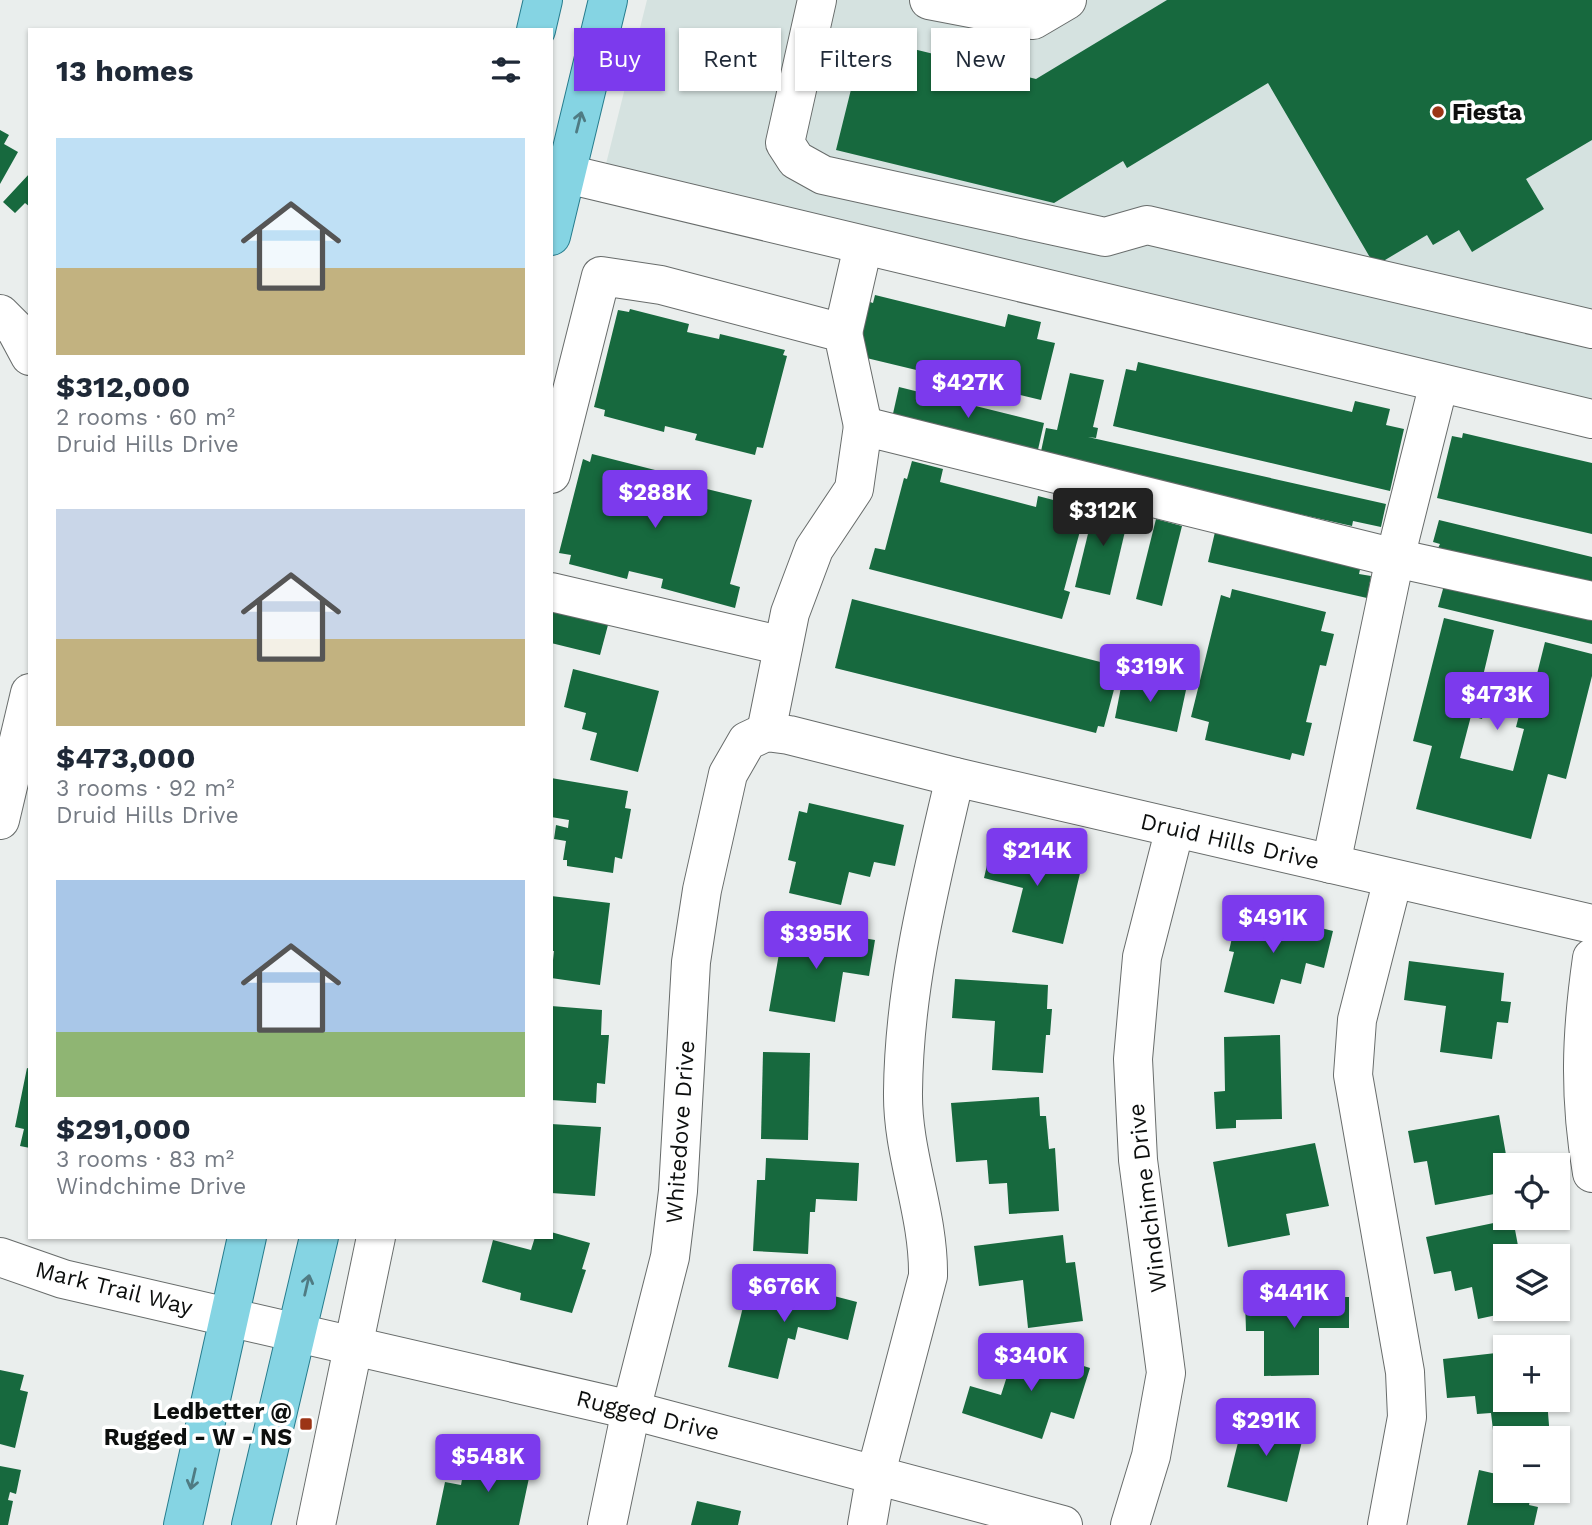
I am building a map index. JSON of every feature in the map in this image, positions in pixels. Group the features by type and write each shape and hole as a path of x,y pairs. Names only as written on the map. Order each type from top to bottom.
{"main road":[{"path":"536,28 543,0"},
{"path":"553,228 608,0"},
{"path":"183,1525 247,1239"},
{"path":"251,1525 319,1239"}],"street":[{"path":"817,0 785,143 796,160 823,175 1105,237 1147,225 1592,329"},
{"path":"929,0 1007,8 1033,20 1068,0"},
{"path":"566,174 1592,419"},
{"path":"863,246 843,332 863,426 1395,558 1592,601"},
{"path":"553,466 601,276 661,285 843,332"},
{"path":"0,314 16,330 28,352"},
{"path":"1331,864 1395,558 1439,383"},
{"name":"Whitedove Drive","path":"607,1525 631,1410 670,1257 678,1191 691,962 702,890 728,774 757,737 790,613 814,549 854,489 863,426"},
{"path":"553,592 783,646"},
{"path":"1,807 28,701"},
{"name":"Druid Hills Drive","path":"757,737 789,735 955,777 1592,925"},
{"path":"867,1525 876,1473 928,1276 929,1242 910,1157 902,1093 913,967 955,777"},
{"name":"Windchime Drive","path":"1130,1525 1150,1456 1166,1373 1138,1160 1133,1059 1142,957 1175,828"},
{"path":"1387,1525 1407,1417 1405,1371 1353,1075 1357,1020 1393,878"},
{"path":"1592,958 1583,1023 1583,1116 1592,1174"},
{"path":"316,1525 376,1239"},
{"name":"Mark Trail Way","path":"0,1257 63,1279 229,1317"},
{"name":"Rugged Drive","path":"229,1317 631,1410 876,1473 1063,1525"}],"shaded area":[{"path":"647,0 1592,0 1592,401 606,164 624,91 665,91 665,28 640,28"}],"building":[{"name":"Fiesta","path":"1167,0 1592,0 1592,140 1526,179 1544,209 1472,252 1459,230 1433,245 1427,235 1375,266 1268,83 1127,168 1123,161 1054,203 836,150 851,91 917,91 917,50 931,53 931,91 1030,91 1030,78 1036,79"},
{"path":"0,130 9,135 4,144 18,152 0,184"},
{"path":"28,175 28,205 25,203 15,213 3,202"},
{"path":"875,295 1005,327 1008,314 1041,322 1037,339 1055,343 1041,400 854,355 867,301 873,303"},
{"path":"630,309 689,324 687,332 719,339 720,334 785,350 783,355 787,356 763,448 757,447 755,455 695,440 697,434 665,426 664,432 604,416 605,410 594,407 618,310 629,312"},
{"path":"1138,362 1352,412 1355,401 1390,409 1386,425 1404,429 1390,491 1113,426 1126,369 1136,371"},
{"path":"1070,373 1104,380 1093,427 1098,428 1096,438 1088,437 1386,504 1381,527 1353,521 1352,526 1040,456 1046,428 1057,430"},
{"path":"899,387 1044,423 1037,454 892,418"},
{"path":"1463,433 1592,463 1592,534 1437,498 1452,436 1462,438"},
{"path":"592,454 655,470 652,479 677,486 678,482 752,500 730,584 740,587 735,608 661,588 663,579 629,571 627,579 569,564 571,555 559,553 583,459 590,462"},
{"path":"912,461 943,469 940,482 1036,507 1038,496 1065,503 1062,515 1083,520 1064,590 1070,592 1062,619 869,569 875,548 885,550 904,478 907,479"},
{"path":"1096,501 1130,510 1110,595 1075,587"},
{"path":"1156,519 1182,526 1162,606 1136,599"},
{"path":"1439,520 1592,557 1592,588 1437,550 1440,544 1433,542"},
{"path":"1215,532 1361,565 1359,574 1371,576 1367,598 1208,562"},
{"path":"1446,578 1592,613 1592,644 1438,607"},
{"path":"1232,589 1326,612 1321,631 1334,634 1326,666 1320,665 1306,722 1312,723 1304,756 1292,753 1290,760 1205,740 1209,722 1191,717 1221,595 1230,598"},
{"path":"852,599 1120,667 1104,727 1098,726 1096,733 835,668"},
{"path":"553,611 608,625 600,655 553,643"},
{"path":"1444,618 1494,630 1483,676 1492,678 1482,719 1471,716 1460,758 1513,771 1524,729 1516,727 1526,688 1533,690 1545,642 1592,654 1592,676 1566,779 1548,774 1531,839 1416,809 1432,746 1413,741"},
{"path":"573,669 659,691 638,772 590,760 597,733 582,729 586,713 564,707"},
{"path":"1123,677 1186,690 1177,732 1115,718"},
{"path":"553,778 628,791 625,808 631,809 622,859 615,857 613,873 567,866 567,860 563,860 566,841 554,839 556,825 568,828 569,820 553,817"},
{"path":"809,803 904,825 895,866 874,862 870,877 849,872 841,905 789,893 796,862 788,860 799,811 807,813"},
{"path":"993,839 1083,861 1063,944 1012,932 1023,888 984,878"},
{"path":"553,896 610,903 600,985 553,978"},
{"path":"1244,909 1333,931 1324,968 1306,963 1301,984 1281,979 1274,1004 1224,992 1234,952 1229,951 1234,929 1239,930"},
{"path":"784,925 875,940 869,976 843,972 835,1022 769,1011"},
{"path":"1409,961 1504,973 1501,1001 1511,1002 1508,1023 1497,1022 1492,1059 1440,1052 1446,1006 1404,1000"},
{"path":"955,979 1048,985 1047,1009 1052,1009 1050,1035 1046,1035 1043,1073 992,1070 995,1021 952,1018"},
{"path":"553,1006 602,1010 601,1035 609,1035 605,1084 597,1083 596,1103 553,1100"},
{"path":"1280,1035 1282,1119 1236,1120 1236,1128 1216,1129 1214,1092 1225,1091 1224,1037"},
{"path":"763,1052 810,1053 808,1140 761,1139"},
{"path":"27,1068 28,1148 20,1146 24,1129 15,1127"},
{"path":"1039,1097 1040,1116 1046,1116 1049,1149 1055,1148 1059,1211 1009,1214 1007,1183 989,1184 987,1160 956,1162 951,1103"},
{"path":"1499,1115 1506,1153 1493,1153 1493,1194 1435,1205 1427,1161 1414,1163 1408,1131"},
{"path":"553,1124 601,1127 595,1196 553,1193"},
{"path":"1315,1143 1329,1206 1286,1214 1290,1235 1228,1247 1213,1162"},
{"path":"766,1158 859,1163 857,1201 816,1199 815,1212 810,1212 808,1254 753,1251 757,1180 765,1180"},
{"path":"1493,1223 1493,1230 1515,1230 1518,1244 1493,1244 1493,1316 1478,1319 1472,1287 1455,1291 1451,1271 1434,1274 1426,1237"},
{"path":"553,1233 590,1243 582,1269 586,1270 572,1313 520,1300 521,1293 482,1282 493,1240 531,1250 534,1239 553,1239"},
{"path":"1063,1235 1066,1263 1075,1262 1083,1321 1028,1328 1023,1280 979,1286 974,1246"},
{"path":"757,1276 857,1302 848,1340 798,1327 795,1340 788,1338 778,1379 728,1367 744,1303 749,1304"},
{"path":"1349,1297 1349,1328 1319,1328 1319,1375 1264,1376 1264,1331 1246,1331 1245,1298"},
{"path":"1017,1345 1090,1368 1074,1419 1051,1412 1042,1439 962,1413 970,1386 1001,1395"},
{"path":"1493,1353 1493,1412 1548,1412 1549,1426 1493,1426 1493,1430 1491,1413 1477,1414 1475,1396 1447,1398 1443,1359"},
{"path":"0,1370 24,1375 20,1390 28,1392 15,1448 0,1444"},
{"path":"1245,1414 1305,1429 1287,1502 1227,1487"},
{"path":"490,1450 533,1459 519,1525 436,1525 445,1482 461,1485 463,1474 484,1478"},
{"path":"0,1466 21,1470 16,1494 10,1492 8,1500 13,1501 8,1525 0,1525"},
{"path":"1479,1470 1493,1473 1493,1503 1529,1503 1538,1507 1534,1525 1467,1525"},
{"path":"697,1501 741,1511 738,1525 691,1525"}],"place":[{"name":"Fiesta","path":"1438,112"},
{"name":"Ledbetter @ Rugged - W - NS","path":"306,1424"}]}
